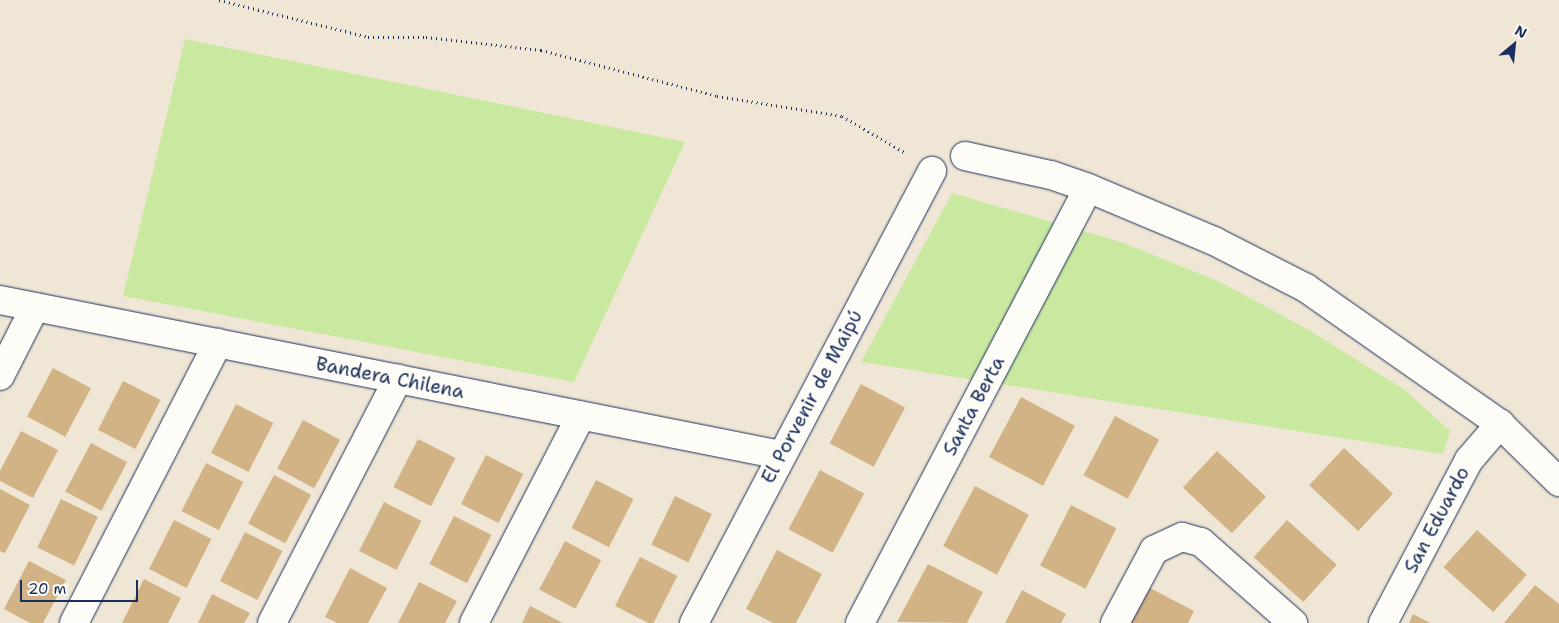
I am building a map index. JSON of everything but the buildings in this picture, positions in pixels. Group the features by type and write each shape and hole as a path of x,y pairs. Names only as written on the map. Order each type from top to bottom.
{"street":[{"path":"965,156 1052,175 1088,188 1214,242 1306,288 1500,424 1559,482"},
{"name":"El Porvenir de Maipú","path":"694,623 932,171"},
{"name":"Santa Berta","path":"860,623 1088,188"},
{"name":"Bandera Chilena","path":"0,300 781,455"},
{"path":"0,376 35,307"},
{"path":"74,623 218,344"},
{"path":"272,623 398,379"},
{"path":"474,623 581,416"},
{"name":"San Eduardo","path":"1383,623 1469,460 1500,424"},
{"path":"1115,623 1154,550 1182,537 1201,542 1293,623"}],"path":[{"path":"219,0 368,37 463,40 541,50 717,96 842,116 877,133 932,171"}],"green space":[{"path":"185,39 685,142 574,382 123,296"},
{"path":"952,193 1121,242 1218,281 1309,330 1405,390 1450,431 1443,454 861,362"}]}
